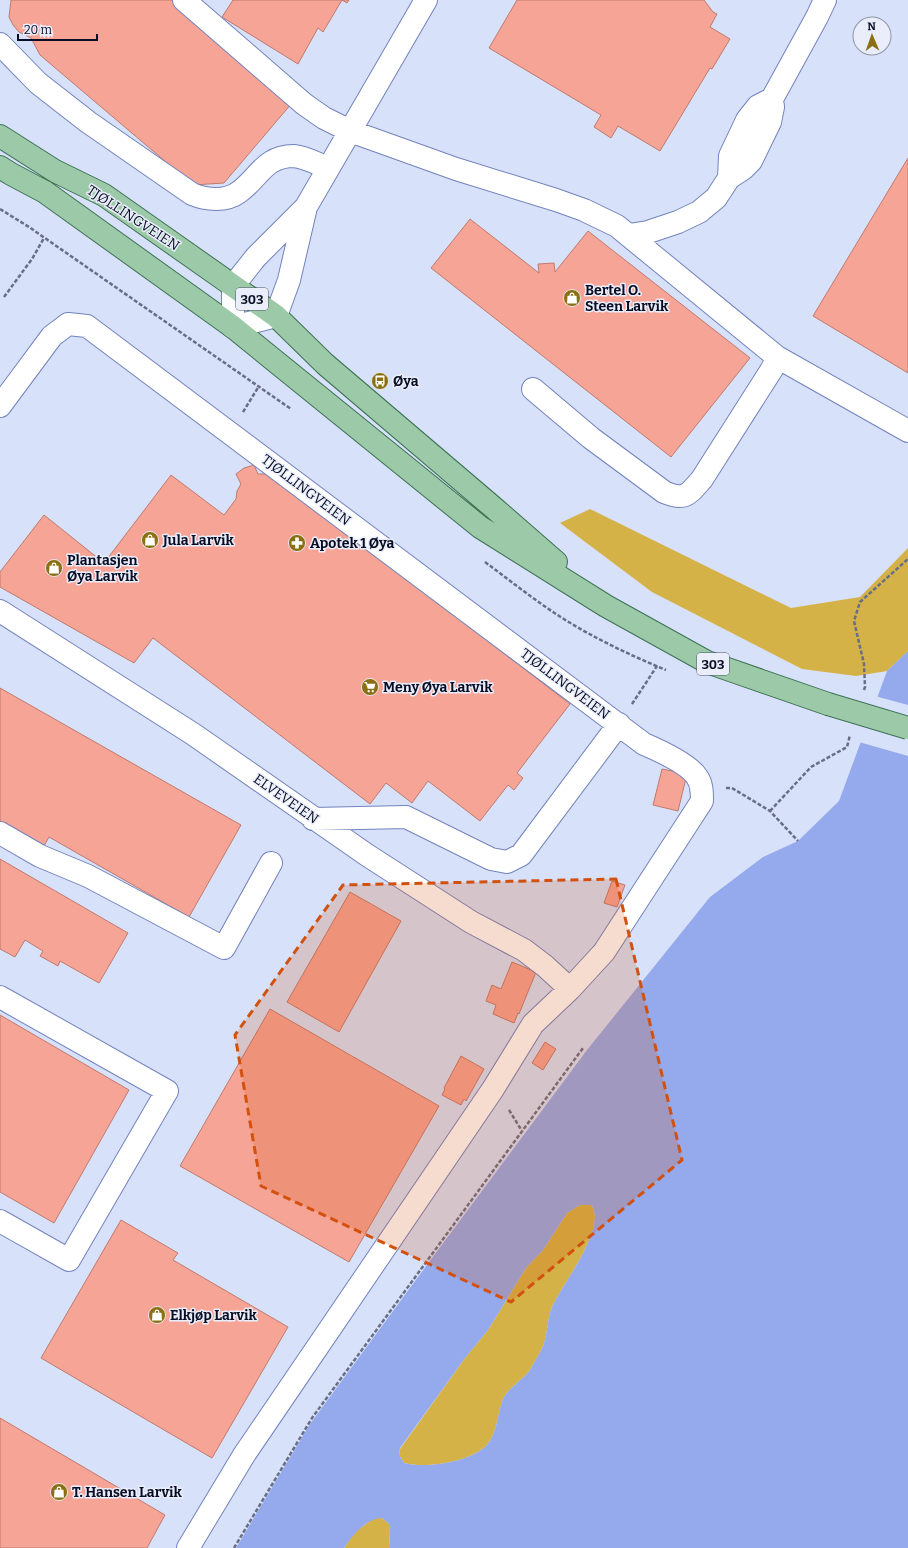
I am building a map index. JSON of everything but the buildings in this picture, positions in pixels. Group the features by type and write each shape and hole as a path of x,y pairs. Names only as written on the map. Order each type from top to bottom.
{"main road":[{"name":"TJØLLINGVEIEN","path":"0,136 55,171 104,195 276,316 325,364 606,606"},
{"name":"TJØLLINGVEIEN","path":"0,166 11,174 45,192 233,327 480,527 606,606 707,662 828,704 908,728"}],"lane":[{"path":"184,0 304,104 324,118 350,131 456,169 578,208 617,226 777,357 908,431"},
{"path":"306,207 289,280 276,316 233,327 233,286 256,257 306,207 426,0"},
{"path":"629,235 648,232 678,222 699,212 716,198 729,178 730,156 747,120 758,106 772,99 825,0"},
{"path":"0,44 38,83 88,122 192,194 202,198 211,199 231,196 239,192 268,162 281,158 293,156 302,157 328,168"},
{"name":"TJØLLINGVEIEN","path":"0,406 52,336 68,324 86,326 230,432 644,744 683,764 697,776 702,788"},
{"path":"533,389 591,438 664,492 676,497 691,492 702,479 772,369 777,357"},
{"name":"ELVEVEIEN","path":"0,611 193,734 313,819 471,922 524,950 545,966 570,989"},
{"path":"313,819 406,817 491,859 506,862 521,854 619,724"},
{"path":"188,1548 244,1455 493,1089 533,1024 570,989 604,952 702,801 702,788"},
{"path":"0,833 40,856 88,876 224,948 271,863"},
{"path":"0,997 167,1091 69,1260 0,1221"}],"path":[{"path":"0,209 293,410"},
{"path":"4,297 32,259 44,238"},
{"path":"230,432 259,386"},
{"path":"484,561 515,585 567,621 618,648 657,666 619,724"},
{"path":"702,788 732,788 770,811 798,841"},
{"path":"234,1548 312,1418 584,1048"}],"highlighted area":[{"path":"616,879 682,1160 511,1302 261,1186 235,1035 343,885"}],"shaded area":[{"path":"590,509 791,608 860,597 908,548 908,651 887,671 856,676 802,669 652,592 560,523"},
{"path":"580,1205 592,1205 595,1217 590,1239 578,1263 552,1307 545,1341 540,1352 530,1370 508,1391 503,1399 493,1435 487,1445 480,1451 470,1456 448,1463 413,1465 404,1463 399,1455 400,1449 465,1358 488,1330 526,1268 543,1250 567,1213"},
{"path":"374,1518 382,1518 389,1524 390,1548 344,1548 355,1532"}],"water":[{"path":"908,651 908,1548 390,1548 389,1524 382,1518 370,1521 360,1528 344,1548 236,1548 310,1424 587,1050 710,897 763,857 798,841 839,801 887,671","holes":["580,1205 592,1205 595,1217 590,1239 578,1263 552,1307 545,1341 540,1352 530,1370 505,1395 501,1404 493,1435 487,1445 480,1451 470,1456 448,1463 424,1465 404,1463 399,1455 400,1448 465,1358 488,1330 526,1268 543,1250 567,1213"]}],"pier":[{"path":"875,696 908,705 908,756 859,742"}],"place":[{"name":"Bertel O. Steen Larvik","path":"572,298"},
{"name":"Øya","path":"380,381"},
{"name":"Jula Larvik","path":"150,540"},
{"name":"Apotek 1 Øya","path":"297,543"},
{"name":"Plantasjen Øya Larvik","path":"54,568"},
{"name":"Meny Øya Larvik","path":"370,687"},
{"name":"Elkjøp Larvik","path":"157,1315"},
{"name":"T. Hansen Larvik","path":"59,1492"}]}
